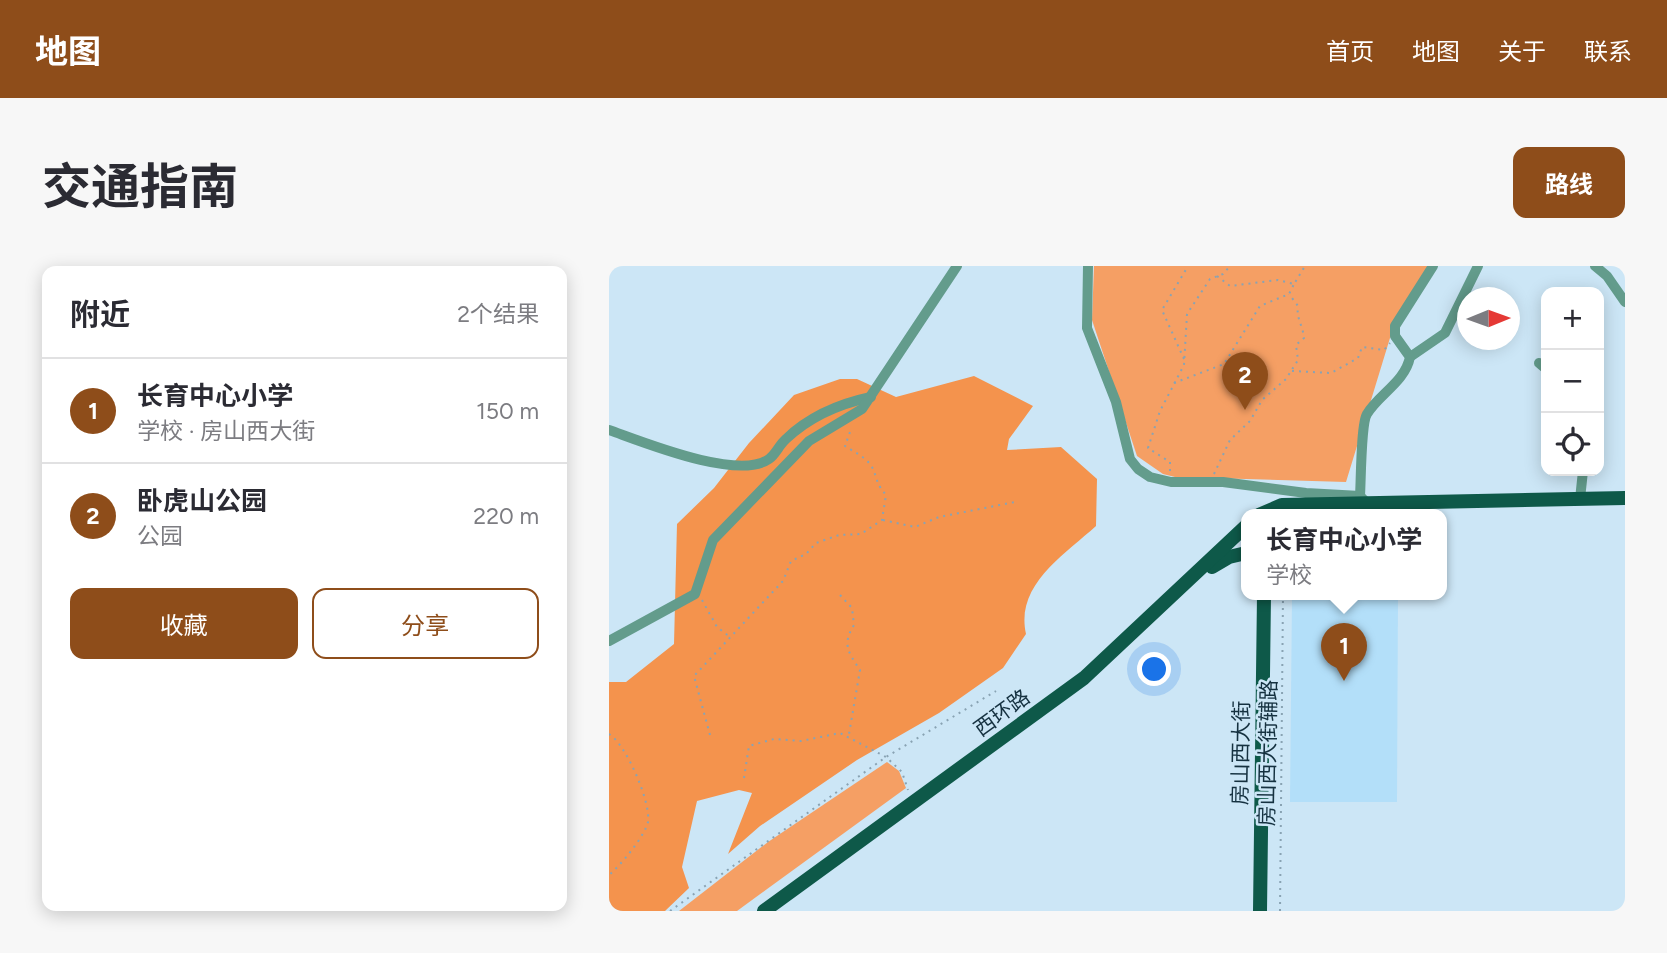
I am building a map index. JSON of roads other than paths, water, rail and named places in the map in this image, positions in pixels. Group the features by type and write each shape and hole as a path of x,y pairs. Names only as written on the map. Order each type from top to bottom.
{"main road":[{"path":"1298,509 1364,500 1625,498"},
{"path":"1411,509 1625,503"},
{"name":"西环路","path":"764,911 1106,660 1241,531"},
{"name":"西环路","path":"773,911 1080,687 1241,539"},
{"path":"1210,567 1229,556 1241,554"},
{"name":"房山西大街","path":"1261,911 1263,600"},
{"name":"房山西大街","path":"1270,911 1273,600"}],"street":[{"path":"609,641 687,599 697,590 713,540 809,441 844,417 862,409 957,266"},
{"path":"1089,266 1087,328 1116,402 1130,459 1150,477 1171,482 1212,482 1364,500 1365,415 1396,383 1410,357 1445,333 1478,266"},
{"path":"1410,357 1395,336 1395,326 1433,266"},
{"path":"1595,266 1607,276 1625,302"},
{"path":"609,430 708,464 762,464 772,458 781,443 805,421 846,402 871,397"},
{"path":"1580,499 1582,476"}],"place":[{"name":"卧虎山公园","path":"1245,410"},
{"name":"长育中心小学","path":"1344,681"}]}
